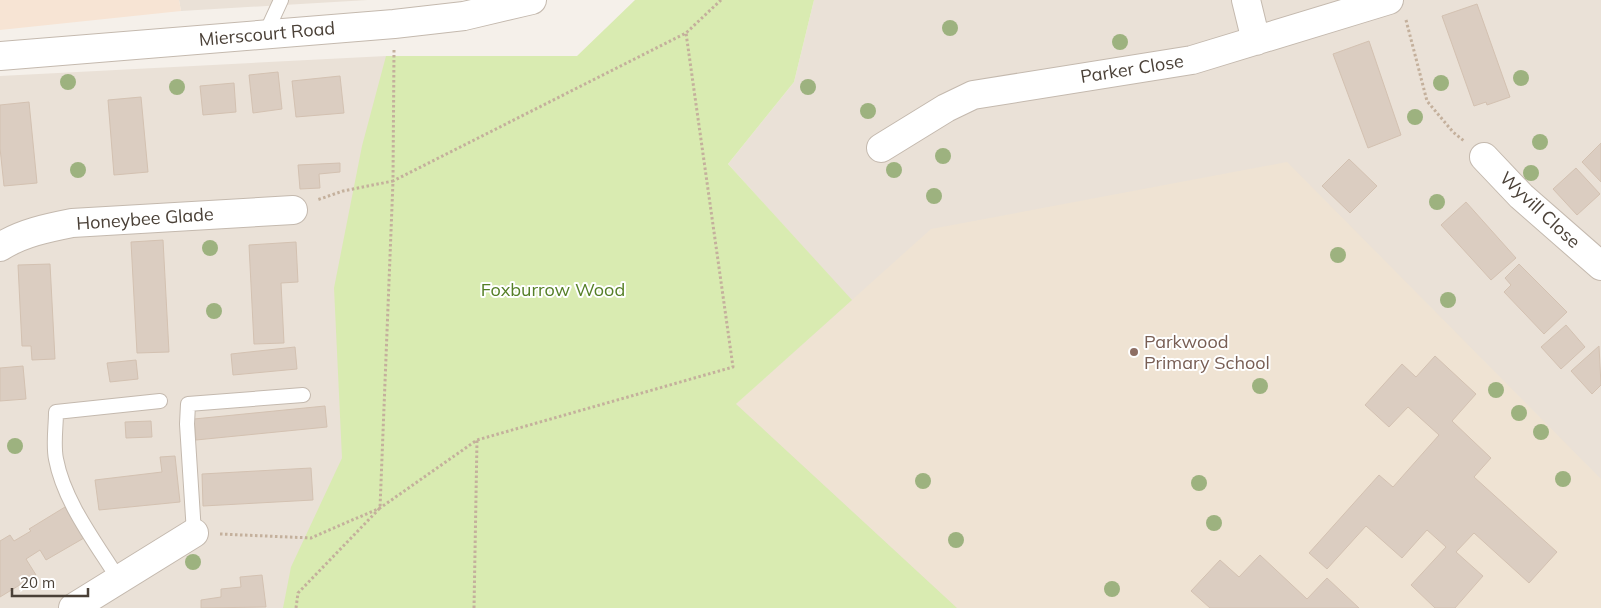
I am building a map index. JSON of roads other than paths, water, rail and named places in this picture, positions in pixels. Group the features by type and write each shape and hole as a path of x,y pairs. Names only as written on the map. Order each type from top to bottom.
{"street":[{"name":"Mierscourt Road","path":"0,56 394,24 464,16 532,0"},
{"path":"1246,0 1256,41"},
{"name":"Parker Close","path":"881,148 946,108 973,94 1184,61 1256,41 1397,9"},
{"name":"Wyvill Close","path":"1484,156 1543,217 1600,261"},
{"name":"Honeybee Glade","path":"0,247 10,241 39,230 72,223 294,210"},
{"path":"73,608 194,533"}],"lane":[{"path":"273,34 270,24 281,0"},
{"path":"194,533 187,424 188,404 303,395"},
{"path":"119,580 89,532 62,479 56,458 56,412 160,400"}],"place":[{"name":"Parkwood Primary School","path":"1134,352"}],"park label":[{"name":"Foxburrow Wood","path":"553,290"}]}
